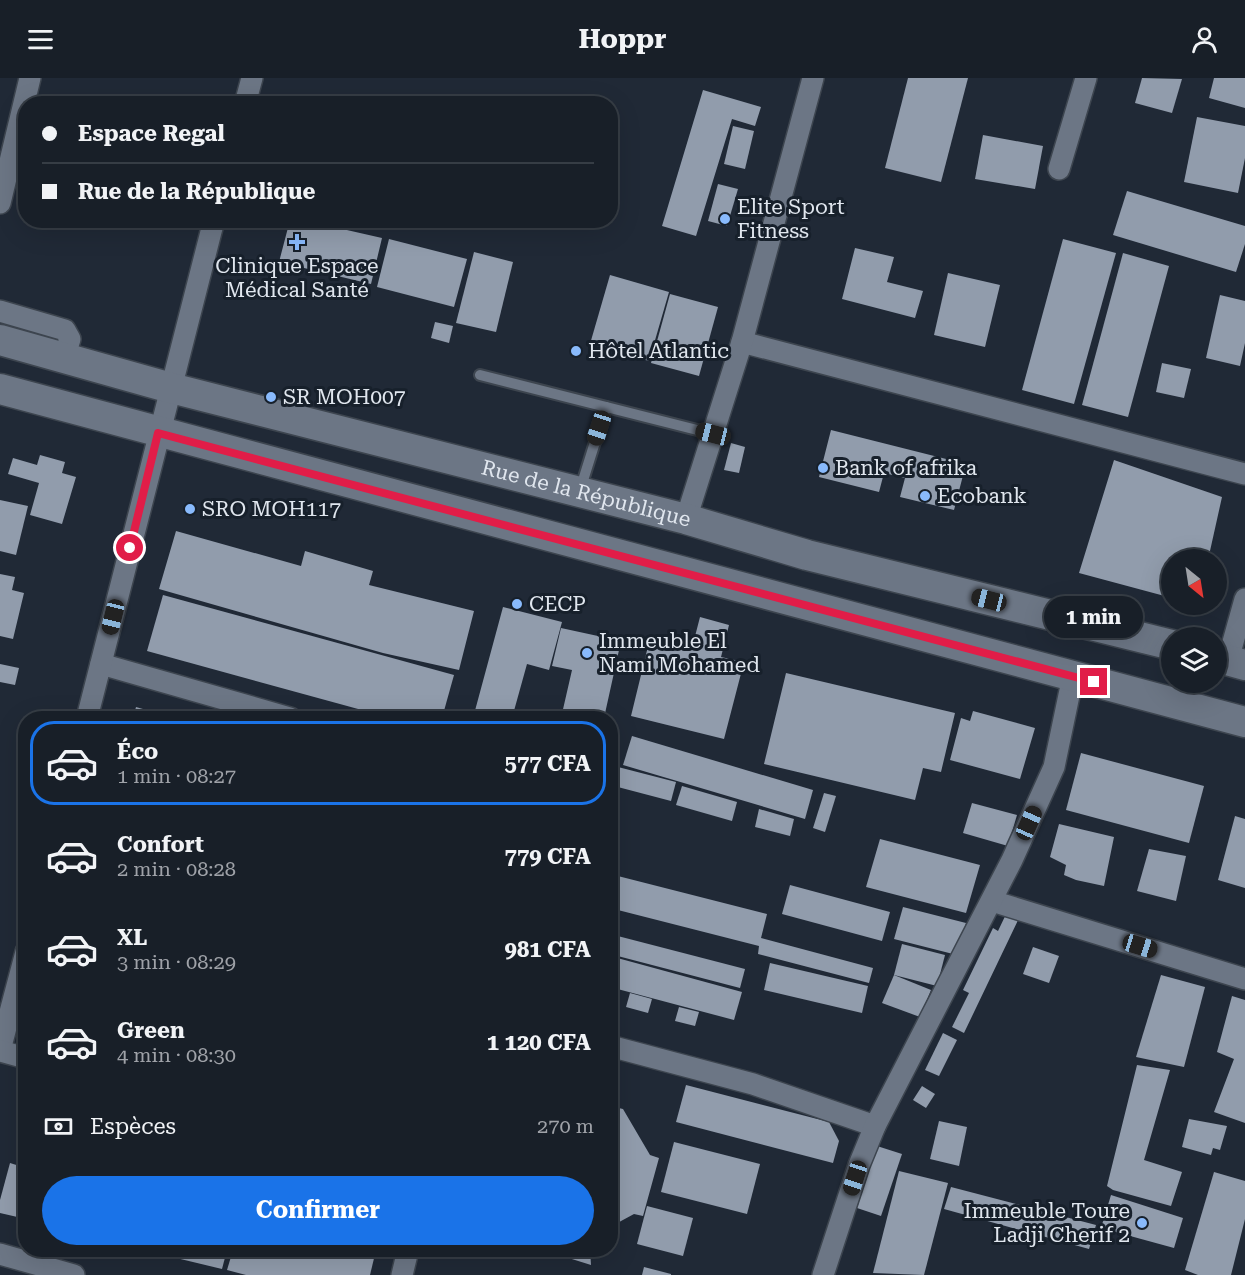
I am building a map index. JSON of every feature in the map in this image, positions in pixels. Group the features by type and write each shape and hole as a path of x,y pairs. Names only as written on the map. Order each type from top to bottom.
{"main road":[{"name":"Rue de la République","path":"0,340 171,388 686,519 807,555 1161,642"},
{"path":"0,389 1245,722"}],"street":[{"path":"26,96 30,78"},
{"path":"247,96 252,78"},
{"path":"686,519 742,342 813,78"},
{"path":"1059,169 1086,78"},
{"path":"0,203 18,128"},
{"path":"89,711 212,228"},
{"path":"0,311 65,330 70,339 64,358"},
{"path":"742,342 1245,474"},
{"path":"1230,660 1245,599"},
{"path":"101,664 233,711"},
{"path":"823,1275 859,1165 875,1126 992,901 1054,767 1072,676"},
{"path":"992,901 1245,979"},
{"path":"18,982 0,1050 18,1056"},
{"path":"618,1048 753,1084 875,1126"},
{"path":"0,1254 75,1275"},
{"path":"402,1275 406,1257"}],"lane":[{"path":"480,375 713,434"},
{"path":"579,491 606,407"}],"building":[{"path":"908,78 968,78 941,182 885,168"},
{"path":"1142,78 1182,79 1172,113 1135,103"},
{"path":"1214,78 1245,78 1245,108 1209,98"},
{"path":"703,90 761,107 755,126 732,119 696,236 662,226"},
{"path":"1197,117 1245,126 1245,158 1238,193 1184,182"},
{"path":"733,126 754,131 745,169 724,164"},
{"path":"983,135 1043,146 1035,189 975,179"},
{"path":"718,184 738,189 727,226 708,221"},
{"path":"1127,191 1245,226 1245,244 1236,272 1113,235"},
{"path":"288,228 338,228 382,238 371,284 279,262"},
{"path":"389,239 467,259 454,307 377,287"},
{"path":"1063,239 1116,253 1074,404 1022,390"},
{"path":"855,248 894,257 887,282 923,291 915,318 842,299"},
{"path":"474,252 513,262 496,332 456,323"},
{"path":"1123,253 1169,266 1128,417 1082,405"},
{"path":"948,273 1000,285 985,347 934,335"},
{"path":"610,275 669,292 649,361 590,344"},
{"path":"670,294 718,307 699,376 651,363"},
{"path":"1220,295 1245,301 1245,343 1240,366 1206,358"},
{"path":"435,322 453,326 449,343 431,338"},
{"path":"1162,363 1191,369 1184,398 1156,392"},
{"path":"831,430 966,464 954,510 900,497 905,478 884,473 879,492 819,477"},
{"path":"731,443 745,447 739,473 724,470"},
{"path":"40,455 65,462 62,473 76,477 62,524 30,515 39,483 8,474 13,458 37,465"},
{"path":"1114,460 1222,497 1210,549 1161,549 1161,595 1079,573"},
{"path":"0,500 28,506 16,555 0,551"},
{"path":"176,531 301,566 305,551 373,571 369,585 474,611 459,670 383,653 159,589"},
{"path":"0,574 15,577 12,590 24,593 13,639 0,636"},
{"path":"163,595 454,675 444,711 366,711 147,651"},
{"path":"503,607 562,622 549,670 527,664 514,711 475,711"},
{"path":"700,617 729,625 721,657 744,662 724,739 631,716 650,638 692,648"},
{"name":"Immeuble El Nami Mohamed","path":"561,628 621,641 606,711 563,711 572,670 552,666"},
{"path":"0,664 19,668 15,685 0,682"},
{"path":"786,673 955,713 941,772 923,768 915,800 764,764"},
{"path":"136,707 150,711 135,711"},
{"path":"973,711 1035,728 1020,779 950,760 961,718 970,721"},
{"path":"632,736 813,790 805,819 623,765"},
{"path":"1081,753 1204,786 1189,843 1066,810"},
{"path":"618,767 676,782 671,801 618,787"},
{"path":"682,786 737,802 732,821 676,805"},
{"path":"824,793 836,796 825,832 813,828"},
{"path":"972,803 1017,815 1008,846 963,833"},
{"path":"759,809 794,819 790,836 755,827"},
{"path":"1235,816 1245,819 1245,888 1218,880"},
{"path":"1059,824 1114,837 1104,886 1064,875 1066,865 1050,857"},
{"path":"880,839 980,865 966,913 866,887"},
{"path":"1149,849 1186,856 1176,901 1137,891"},
{"path":"618,876 767,914 761,938 873,968 869,983 758,954 759,946 618,910"},
{"path":"790,885 890,912 882,941 782,914"},
{"path":"903,907 966,923 957,955 894,939"},
{"path":"1008,910 1020,916 964,1033 952,1027 969,993 963,990 993,928 998,931"},
{"path":"618,936 745,969 740,988 618,956"},
{"path":"902,944 945,955 937,986 894,975"},
{"path":"1033,947 1059,956 1049,983 1023,974"},
{"path":"618,958 742,992 734,1020 618,989"},
{"path":"770,963 868,986 862,1013 764,990"},
{"path":"894,975 931,990 920,1017 882,1003"},
{"path":"1161,975 1205,987 1184,1067 1136,1057"},
{"path":"630,993 652,999 648,1013 626,1007"},
{"path":"1232,996 1245,1000 1245,1123 1214,1112 1234,1059 1217,1052"},
{"path":"679,1007 699,1012 695,1026 675,1021"},
{"path":"943,1033 957,1040 939,1076 925,1070"},
{"path":"1137,1065 1170,1070 1144,1160 1182,1172 1171,1206 1113,1190 1107,1186"},
{"path":"686,1085 829,1122 839,1141 833,1163 676,1122"},
{"path":"922,1086 935,1094 926,1108 913,1100"},
{"path":"618,1108 623,1109 650,1155 659,1158 643,1216 634,1214 618,1223"},
{"path":"1189,1119 1227,1126 1220,1150 1213,1148 1211,1155 1182,1147"},
{"path":"939,1121 967,1127 959,1166 930,1159"},
{"path":"674,1142 760,1164 747,1214 661,1192"},
{"path":"877,1146 902,1154 881,1216 857,1208"},
{"path":"10,1163 18,1166 18,1217 0,1213 0,1200"},
{"path":"899,1171 948,1183 924,1275 873,1273"},
{"path":"1214,1172 1245,1181 1245,1219 1231,1275 1198,1275 1185,1270"},
{"path":"951,1187 1096,1225 1089,1249 944,1209"},
{"name":"Immeuble Toure Ladji Cherif 2","path":"1111,1195 1183,1218 1174,1248 1101,1228"},
{"path":"647,1206 693,1218 683,1256 637,1244"},
{"path":"172,1257 225,1257 222,1269"},
{"path":"231,1257 374,1257 370,1275 246,1275 227,1270"},
{"path":"565,1257 590,1257 591,1265"},
{"path":"644,1267 671,1274 671,1275 642,1275"}],"place":[{"name":"Elite Sport Fitness","path":"725,219"},
{"name":"Clinique Espace Médical Santé","path":"297,242"},
{"name":"Hôtel Atlantic","path":"576,351"},
{"name":"SR MOH007","path":"271,397"},
{"name":"Bank of afrika","path":"823,468"},
{"name":"Ecobank","path":"925,496"},
{"name":"SRO MOH117","path":"190,509"},
{"name":"CECP","path":"517,604"},
{"name":"Immeuble El Nami Mohamed","path":"587,653"},
{"name":"Immeuble Toure Ladji Cherif 2","path":"1142,1223"}],"route":[{"path":"130,548 158,433 1094,682"}]}
